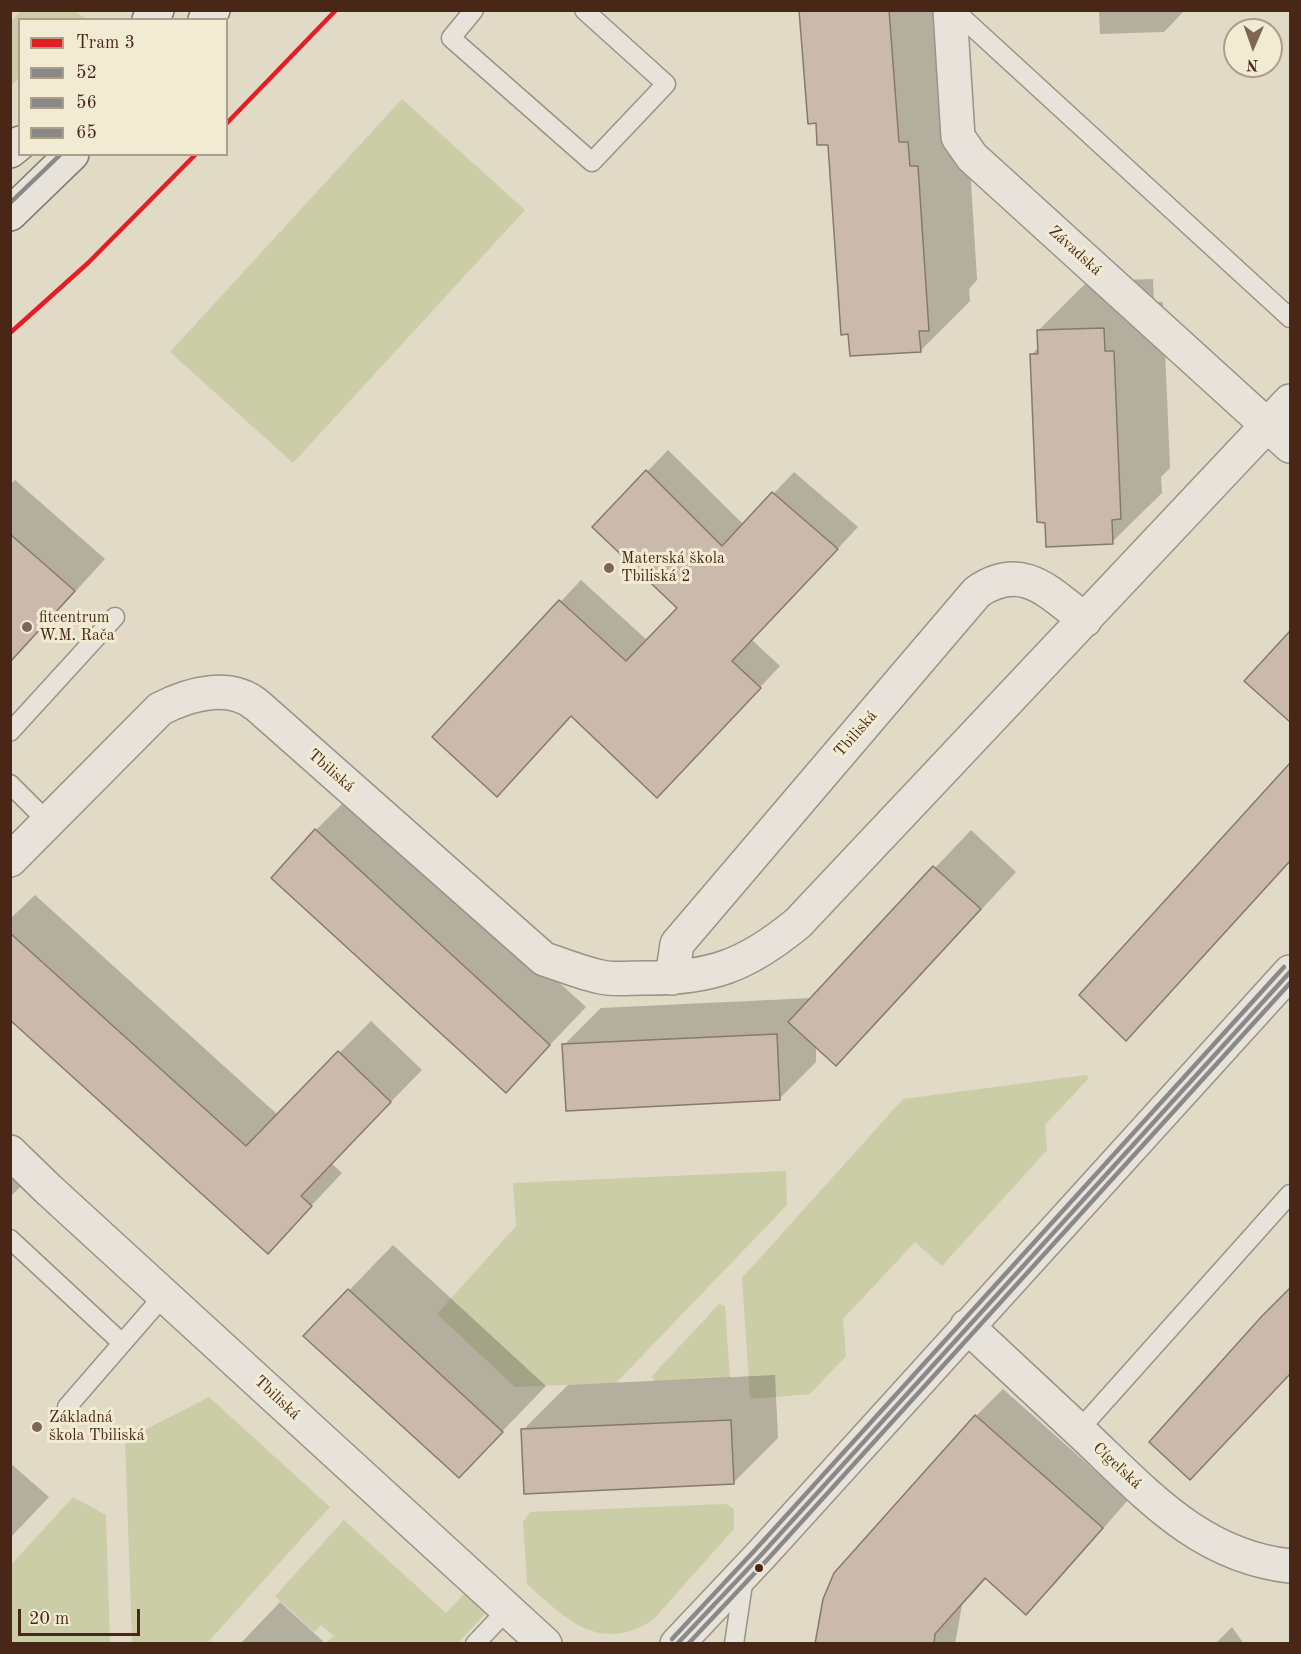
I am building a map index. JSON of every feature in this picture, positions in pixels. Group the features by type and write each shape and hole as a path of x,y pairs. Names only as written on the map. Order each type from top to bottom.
{"street":[{"name":"Závadská","path":"952,10 958,137 961,144 972,157 1279,436"},
{"path":"10,214 70,156"},
{"name":"Tbiliská","path":"10,860 160,709 191,696 236,695 252,701 544,959 603,978 672,978 715,971 742,962 771,945 798,923 1085,620 1279,436 1290,401"},
{"name":"Tbiliská","path":"672,978 676,944 977,592 991,583 1006,578 1026,580 1041,587 1085,620"},
{"path":"677,1644 1290,972"},
{"name":"Tbiliská","path":"10,1152 545,1644"},
{"name":"Cígeľská","path":"967,1326 1168,1514 1206,1538 1246,1557 1290,1566"}],"lane":[{"path":"474,10 451,38 592,162 666,84 584,10"},
{"path":"952,10 1290,318"},
{"path":"10,732 115,617"},
{"path":"10,784 48,822"},
{"path":"1078,1430 1290,1194"},
{"path":"10,1239 122,1342"},
{"path":"68,1407 165,1294"},
{"path":"734,1644 745,1571"},
{"path":"475,1644 507,1610"}],"green space":[{"path":"20,11 75,11 85,18 18,18 18,79 11,86 11,22"},
{"path":"402,99 525,210 293,463 170,352"},
{"path":"1086,1075 1089,1078 1045,1125 1047,1150 942,1266 915,1242 843,1319 846,1356 810,1394 750,1399 742,1278 903,1099"},
{"path":"786,1171 787,1205 616,1383 515,1387 437,1314 516,1226 513,1183"},
{"path":"719,1304 725,1306 730,1378 655,1381 651,1377"},
{"path":"209,1397 330,1507 207,1643 132,1643 125,1440"},
{"path":"73,1497 106,1515 110,1643 11,1643 11,1565"},
{"path":"726,1504 734,1509 734,1529 653,1620 634,1630 616,1634 600,1633 585,1628 556,1610 527,1584 523,1522 530,1512"},
{"path":"344,1520 446,1613 465,1593 485,1614 458,1643 326,1643 334,1636 321,1625 314,1632 275,1596"}],"building":[{"path":"799,10 889,10 899,142 908,142 910,166 918,166 929,331 919,331 921,352 850,356 848,334 841,335 828,145 817,145 816,123 808,124"},
{"path":"1104,328 1105,351 1114,351 1121,519 1112,520 1113,544 1046,547 1045,523 1037,522 1030,354 1038,354 1037,330"},
{"path":"646,470 722,546 772,492 838,549 732,661 761,688 657,798 571,716 497,797 432,737 559,600 626,661 677,608 592,527"},
{"name":"fitcentrum W.M. Rača","path":"10,534 75,591 10,662"},
{"path":"1290,631 1290,722 1244,681"},
{"path":"1290,763 1290,861 1126,1041 1079,995"},
{"path":"315,829 550,1045 506,1093 271,878"},
{"path":"933,866 981,909 836,1066 788,1022"},
{"path":"10,933 246,1146 338,1051 391,1102 301,1196 312,1206 268,1254 10,1020"},
{"path":"777,1034 780,1100 566,1111 562,1044"},
{"path":"1290,1288 1290,1374 1190,1480 1149,1442"},
{"path":"348,1289 503,1432 459,1478 303,1336"},
{"path":"975,1415 1103,1528 1026,1615 985,1578 935,1634 934,1644 815,1644 823,1599 834,1573"},
{"path":"731,1420 734,1484 524,1494 521,1429"}],"tram line":[{"name":"3","path":"228,122 336,10"},
{"name":"3","path":"10,333 88,263 194,156"}],"transit line":[{"name":"65","path":"10,203 59,156"},
{"name":"65","path":"672,1639 1284,967"},
{"name":"52","path":"677,1644 761,1555 1290,972"},
{"name":"56","path":"688,1644 767,1560 1290,983"}],"place":[{"name":"Materská škola Tbiliská 2","path":"609,568"},
{"name":"fitcentrum W.M. Rača","path":"27,627"},
{"name":"Základná škola Tbiliská","path":"37,1427"}]}
